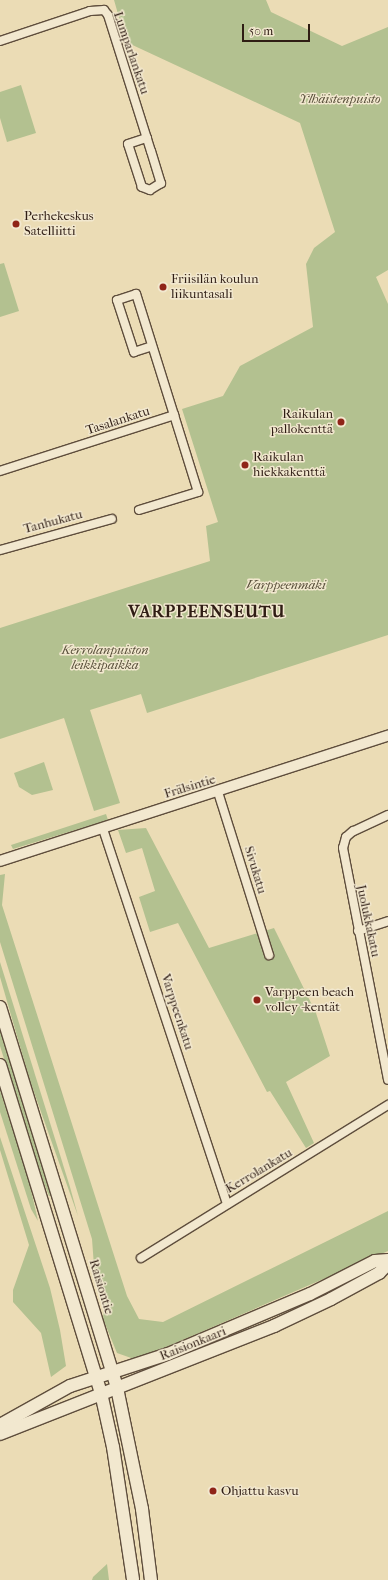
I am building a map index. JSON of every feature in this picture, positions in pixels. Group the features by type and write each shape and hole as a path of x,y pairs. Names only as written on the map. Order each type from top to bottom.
{"main road":[{"name":"Raisiontie","path":"0,1007 117,1388 142,1509 151,1580"},
{"path":"0,1065 100,1393 114,1455 133,1580"},
{"name":"Raisionkaari","path":"0,1425 40,1401 96,1378 255,1318 375,1261 388,1260"},
{"name":"Raisionkaari","path":"0,1434 100,1393 117,1388 274,1326 379,1273 388,1264"}],"street":[{"name":"Lumparlankatu","path":"0,41 94,10 104,10 147,138 161,183 150,190 142,187 128,144 147,138"},
{"path":"139,510 198,492 136,294 117,300 134,352 152,346"},
{"name":"Tasalankatu","path":"0,471 174,416"},
{"name":"Tanhukatu","path":"0,550 112,519"},
{"name":"Frälsintie","path":"0,861 388,736"},
{"name":"Sivukatu","path":"218,792 269,956"},
{"name":"Juolukkakatu","path":"388,815 346,837 344,860 388,1080"},
{"name":"Varppeenkatu","path":"103,829 227,1204"},
{"path":"358,931 388,921"},
{"name":"Kerrolankatu","path":"141,1258 388,1105"}],"green space":[{"path":"114,0 266,0 271,12 342,46 388,27 388,270 376,277 388,304 388,635 147,713 141,694 90,710 120,803 94,811 64,718 0,739 0,628 210,561 206,526 218,522 182,409 223,396 240,366 313,327 306,264 314,248 335,232 300,123 126,42"},
{"path":"21,85 36,133 7,142 0,118 0,92"},
{"path":"4,263 19,311 0,317 0,264"},
{"path":"44,762 53,790 32,795 19,787 14,773"},
{"path":"106,814 108,820 13,849 11,845"},
{"path":"146,828 209,948 274,928 316,1013 330,1056 286,1082 314,1143 306,1148 270,1091 267,1092 178,923 150,932 139,897 155,891 142,848 126,853 118,830"},
{"path":"5,874 2,905 127,1296 139,1319 163,1322 388,1211 388,1251 155,1352 134,1359 117,1353 103,1319 105,1300 94,1266 92,1239 0,942 0,875"},
{"path":"0,962 78,1216 30,1081 0,977"},
{"path":"0,1028 53,1195 49,1196 40,1173 0,1046"},
{"path":"0,1090 29,1181 38,1221 31,1209 0,1112"},
{"path":"0,1137 50,1288 60,1330 66,1366 51,1377 41,1333 13,1302 13,1290 29,1245 0,1150"},
{"path":"107,1564 109,1580 92,1580 93,1577"}],"place":[{"name":"Perhekeskus Satelliitti","path":"16,224"},
{"name":"Friisilän koulun liikuntasali","path":"163,287"},
{"name":"Raikulan pallokenttä","path":"341,422"},
{"name":"Raikulan hiekkakenttä","path":"245,465"},
{"name":"Varppeen beach volley -kentät","path":"257,1000"},
{"name":"Ohjattu kasvu","path":"213,1491"}],"district":[{"name":"VARPPEENSEUTU","path":"207,612"}],"park label":[{"name":"Ylhäistenpuisto","path":"340,99"},
{"name":"Varppeenmäki","path":"286,585"},
{"name":"Kerrolanpuiston leikkipaikka","path":"105,658"}]}
